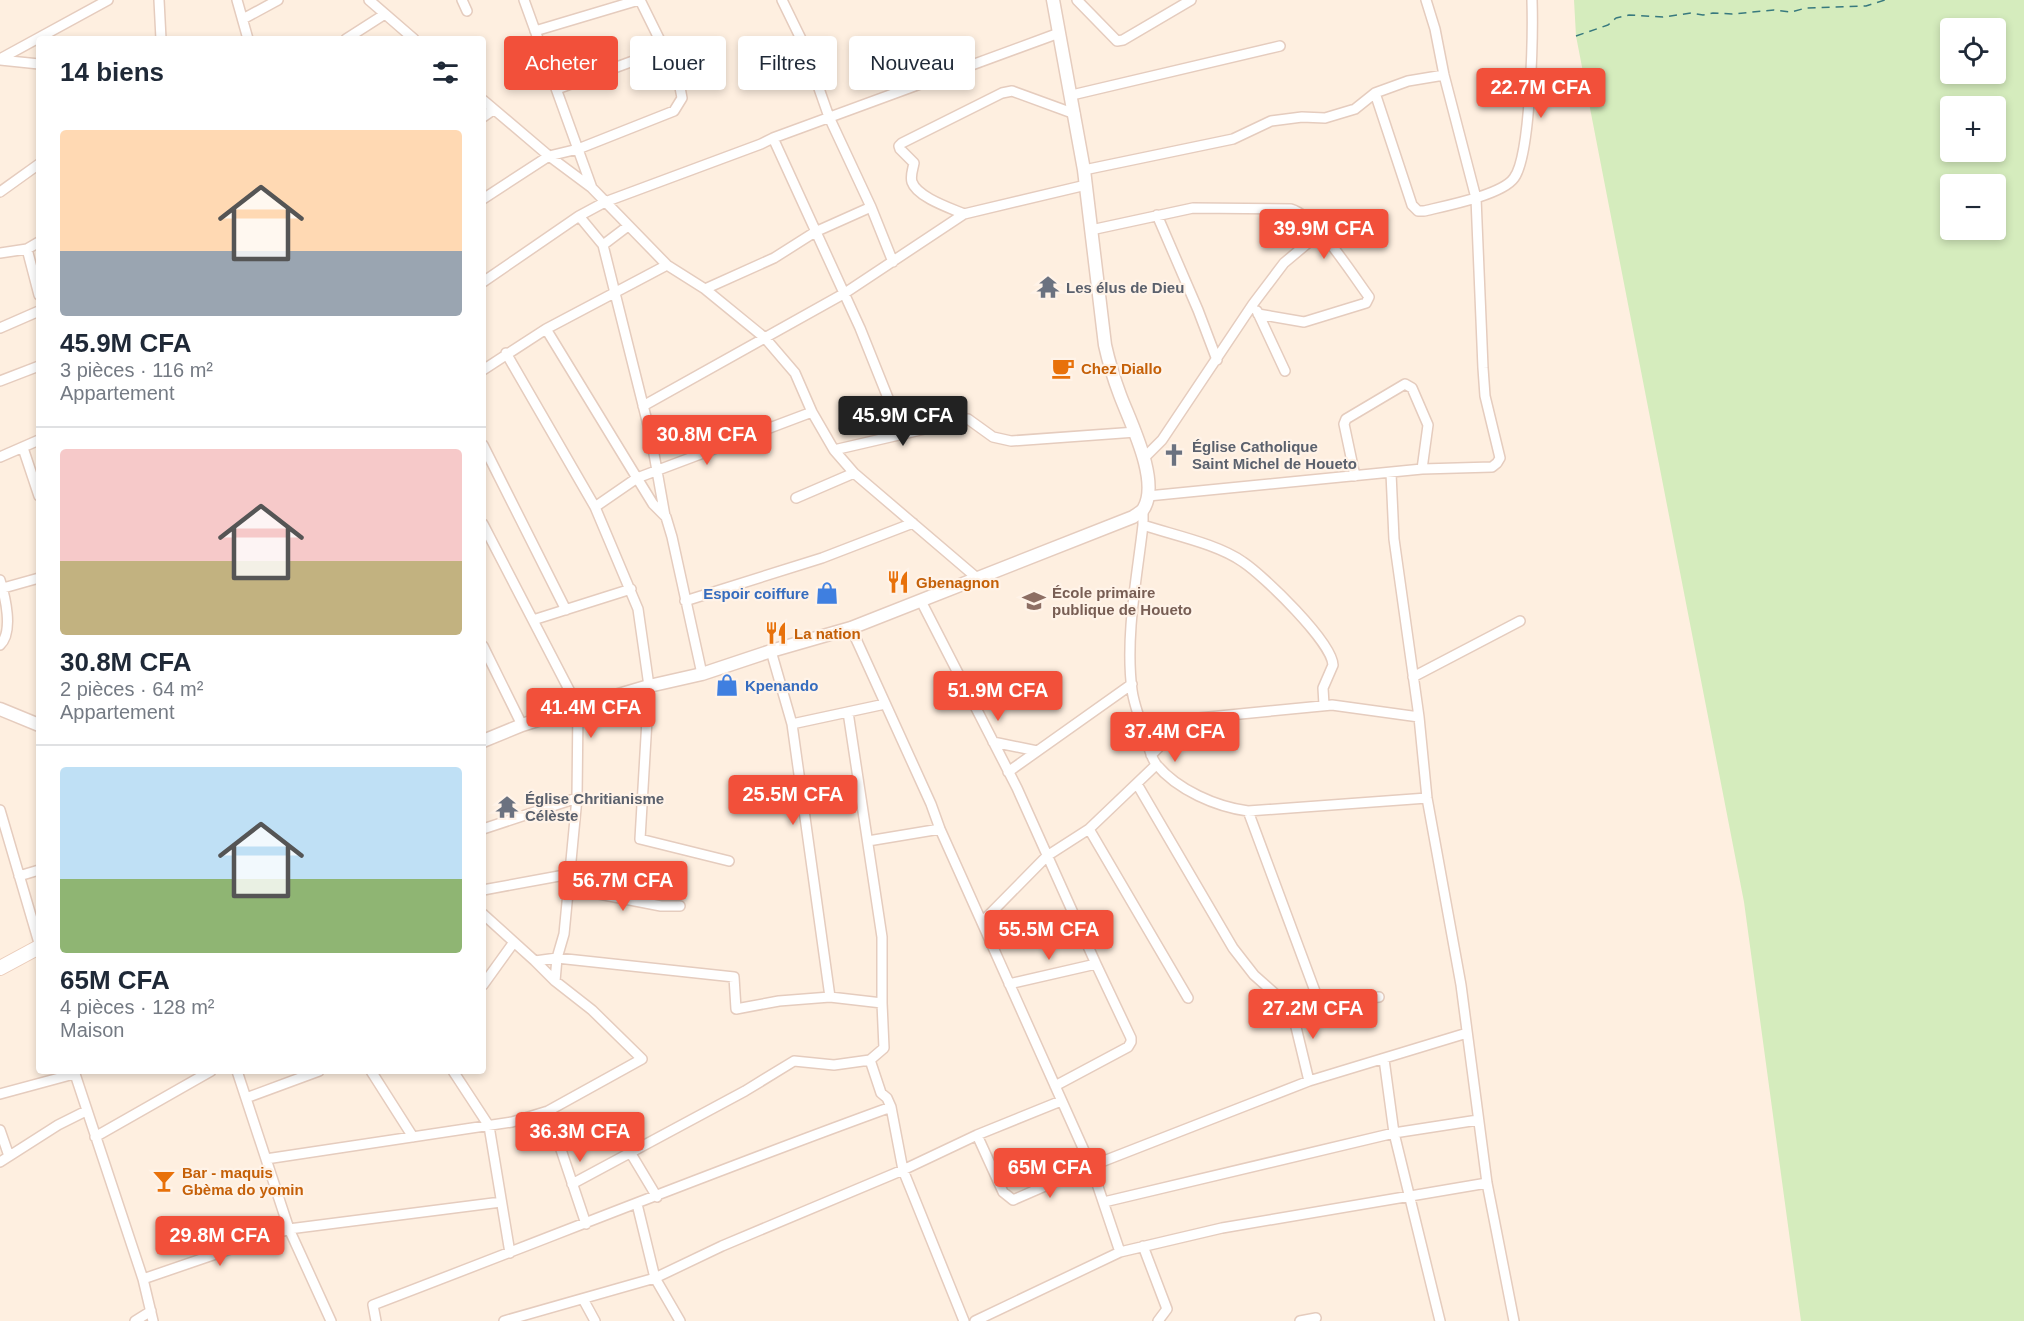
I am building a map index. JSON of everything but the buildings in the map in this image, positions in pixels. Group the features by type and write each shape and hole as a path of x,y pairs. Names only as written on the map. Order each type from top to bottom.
{"main road":[{"path":"0,968 36,947"}],"street":[{"path":"42,36 108,0"},
{"path":"159,0 161,36"},
{"path":"237,0 247,36"},
{"path":"243,20 278,0"},
{"path":"369,0 411,36"},
{"path":"462,0 467,11"},
{"path":"524,0 537,36"},
{"path":"535,31 640,0 658,36"},
{"path":"782,0 803,43 829,117 871,207 893,262"},
{"path":"1053,0 1084,170 1109,366 1136,432 1148,476 1148,496 1143,510 1131,633 1132,684 1151,755 1156,765 1186,788 1210,802 1248,811 1427,798"},
{"path":"1077,0 1117,40 1123,40 1191,0"},
{"path":"1148,496 1422,469 1492,467 1500,458 1485,396 1476,198 1426,0"},
{"path":"1375,93 1412,205 1418,210 1424,211 1476,198 1508,184 1514,178 1524,156 1533,33 1532,0"},
{"path":"351,36 385,14"},
{"path":"486,280 579,216 605,202 1059,33"},
{"path":"0,59 36,39"},
{"path":"1072,95 1280,46"},
{"path":"0,59 36,64"},
{"path":"1084,170 1233,139 1272,121 1302,117 1326,118 1355,109 1375,93 1408,81 1444,75"},
{"path":"557,90 592,188"},
{"path":"486,197 549,156 578,149 674,111 682,98 680,90"},
{"path":"964,214 929,198 916,189 911,178 914,163 900,149 899,146 902,143 992,97 1012,91 1075,114"},
{"path":"486,103 549,156 592,188 667,265 705,289 765,338 795,373 812,412 834,450 854,473 977,578"},
{"path":"486,115 494,110"},
{"path":"773,138 845,293 902,433"},
{"path":"1,189 36,166"},
{"path":"643,406 845,293 964,214 1086,185"},
{"path":"705,289 774,258 815,232 871,207"},
{"path":"1091,230 1192,208 1291,209 1306,216 1321,232 1369,297 1366,303 1305,322 1258,314"},
{"path":"1157,215 1217,360"},
{"path":"579,216 603,245 643,406 702,674"},
{"path":"603,245 628,226"},
{"path":"1144,458 1162,440 1284,263 1321,232"},
{"path":"0,253 27,249 36,244"},
{"path":"27,249 36,284"},
{"path":"486,368 546,328 667,265"},
{"path":"1254,304 1285,371"},
{"path":"0,328 36,312"},
{"path":"546,328 653,504 666,517"},
{"path":"506,353 595,507 638,609 649,686 640,839 729,861"},
{"path":"0,381 36,367"},
{"path":"1355,476 1344,424 1346,419 1405,384 1412,388 1428,425 1422,469"},
{"path":"595,507 637,478 812,412"},
{"path":"834,450 968,419 993,437 1011,441 1136,432"},
{"path":"0,457 36,442"},
{"path":"23,448 36,487"},
{"path":"486,451 566,610"},
{"path":"796,498 854,473"},
{"path":"1391,473 1394,538 1419,717 1427,798 1461,984 1487,1183 1514,1321"},
{"path":"486,740 522,725 578,707 649,686 702,674 851,628 1133,517 1143,510"},
{"path":"685,601 822,558 913,523"},
{"path":"1143,525 1222,551 1243,562 1274,589 1320,636 1333,661 1332,669 1323,688 1324,705"},
{"path":"486,530 578,707 577,798 564,934 557,958 555,981"},
{"path":"0,645 6,637 7,627 7,611 1,586 36,580"},
{"path":"533,620 631,589"},
{"path":"921,602 1008,771 1095,964 1128,1029 1131,1042 1128,1047 1055,1086"},
{"path":"1413,677 1520,621"},
{"path":"851,628 1091,1166 1120,1252"},
{"path":"771,651 792,724 830,997"},
{"path":"486,652 522,725"},
{"path":"1008,771 1132,684"},
{"path":"792,724 885,704"},
{"path":"1151,755 1179,727 1189,720 1199,718 1324,705 1419,717"},
{"path":"0,709 36,724"},
{"path":"572,1184 745,1091 794,1061 834,1065 870,1060 884,1048 882,937 848,712"},
{"path":"993,742 1037,751"},
{"path":"981,922 1047,856 1089,829 1156,765"},
{"path":"1137,784 1233,948 1254,975 1290,1007 1309,1081"},
{"path":"486,828 577,798"},
{"path":"0,810 36,935"},
{"path":"1248,811 1319,1002"},
{"path":"868,841 940,829"},
{"path":"1089,829 1188,998"},
{"path":"19,876 36,871"},
{"path":"486,889 570,874"},
{"path":"568,888 661,906 680,906"},
{"path":"266,1159 512,1122 548,1111 642,1059 592,1010 555,981 486,917"},
{"path":"486,981 514,942"},
{"path":"535,961 557,958 734,977 736,1009 779,1001 830,997 882,1003"},
{"path":"1010,984 1095,964"},
{"path":"1290,1007 1379,997"},
{"path":"977,1135 1004,1192 1013,1200 1091,1166 1309,1081 1467,1034"},
{"path":"1384,1059 1394,1133 1440,1321"},
{"path":"870,1060 881,1092 891,1107 903,1170 964,1321"},
{"path":"0,1094 67,1074"},
{"path":"75,1074 143,1279 152,1316 135,1321"},
{"path":"94,1137 206,1074"},
{"path":"238,1074 289,1229 331,1321"},
{"path":"246,1098 311,1074"},
{"path":"373,1074 413,1137"},
{"path":"455,1074 489,1126 510,1253"},
{"path":"505,1321 655,1278 722,1246 1061,1101"},
{"path":"376,1321 373,1305 891,1107"},
{"path":"0,1162 58,1125 86,1111"},
{"path":"548,1111 586,1224"},
{"path":"1104,1202 1394,1133 1478,1120"},
{"path":"0,1130 9,1156"},
{"path":"630,1152 657,1197"},
{"path":"975,1321 1120,1252 1222,1228 1487,1183"},
{"path":"143,1279 289,1229 501,1202"},
{"path":"637,1204 655,1278 680,1321"},
{"path":"1143,1246 1167,1309 1158,1321"},
{"path":"583,1299 595,1321"},
{"path":"1300,1321 1316,1318"}],"green space":[{"path":"1574,0 2024,0 2024,1321 1801,1321 1744,902 1576,36"}],"ferry route":[{"path":"1576,36 1608,25 1616,18 1629,15 1663,17 1691,13 1732,14 1774,10 1791,12 1806,8 1866,6 1885,0"}],"place":[{"name":"Les élus de Dieu","path":"1048,287"},
{"name":"Chez Diallo","path":"1063,368"},
{"name":"Église Catholique Saint Michel de Houeto","path":"1174,455"},
{"name":"Gbenagnon","path":"898,582"},
{"name":"Espoir coiffure","path":"827,593"},
{"name":"École primaire publique de Houeto","path":"1034,601"},
{"name":"La nation","path":"776,633"},
{"name":"Kpenando","path":"727,685"},
{"name":"Église Chritianisme Célèste","path":"507,807"},
{"name":"Bar - maquis Gbèma do yomin","path":"164,1181"}]}
